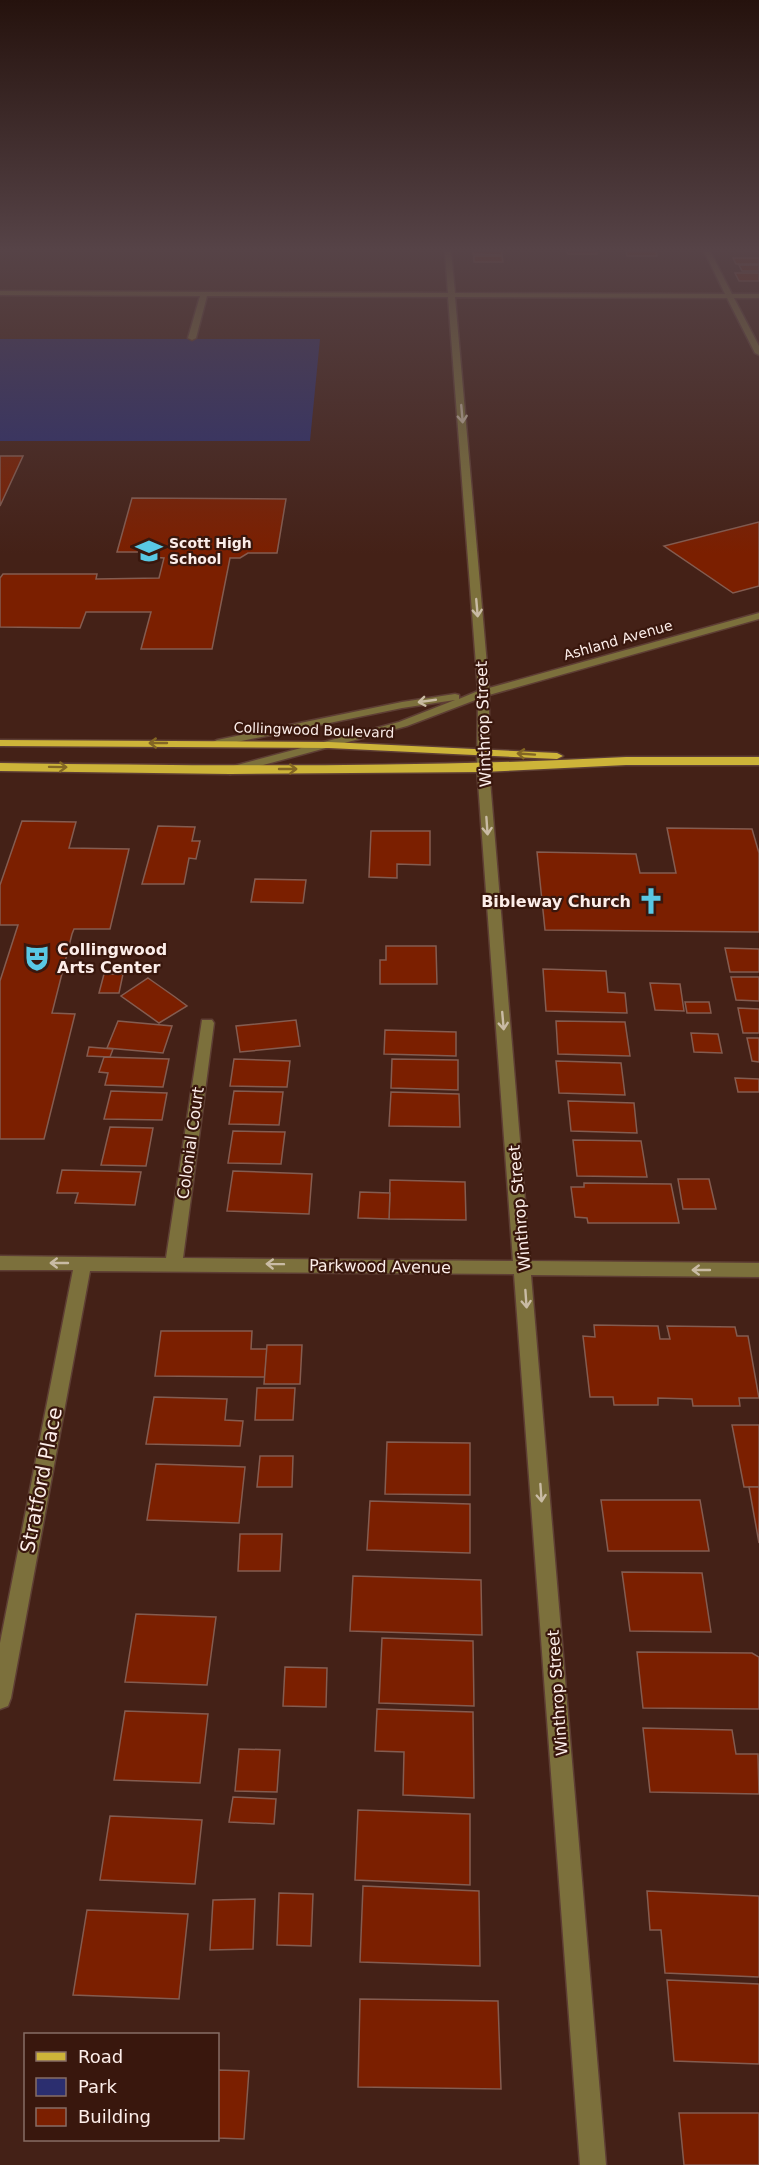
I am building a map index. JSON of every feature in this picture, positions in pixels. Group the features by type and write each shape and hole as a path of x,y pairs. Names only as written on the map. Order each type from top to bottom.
{"main road":[{"name":"Collingwood Boulevard","path":"0,743 329,745 484,760"},
{"name":"Collingwood Boulevard","path":"0,767 230,770 484,760 759,761"}],"street":[{"name":"Winthrop Street","path":"457,352 484,693 484,760 593,2165"},
{"name":"Ashland Avenue","path":"230,770 403,724 484,693 759,616"},
{"name":"Ashland Avenue","path":"217,743 402,705 484,693"},
{"name":"Colonial Court","path":"174,1263 207,1023"},
{"name":"Parkwood Avenue","path":"0,1263 759,1270"},
{"name":"Stratford Place","path":"0,1698 83,1263"}],"green space":[{"path":"0,352 319,352 310,441 0,441"}],"building":[{"path":"0,456 23,456 0,506"},
{"name":"Scott High School","path":"132,498 286,499 277,553 248,553 240,558 230,558 212,649 141,649 151,612 86,612 80,628 0,627 0,578 3,574 97,574 96,579 159,578 164,558 150,557 145,552 117,552"},
{"path":"759,522 759,586 733,593 664,546"},
{"name":"Collingwood Arts Center","path":"22,821 76,822 69,848 129,849 110,929 74,929 72,934 52,1013 75,1014 44,1139 0,1139 0,981 18,925 0,925 0,885"},
{"path":"158,826 195,827 192,841 200,841 196,859 189,858 184,884 142,884"},
{"name":"Bibleway Church","path":"667,828 752,829 759,853 759,932 545,930 537,852 636,854 640,873 676,873"},
{"path":"371,831 430,831 430,865 397,864 397,878 369,877"},
{"path":"255,879 306,880 303,903 251,902"},
{"path":"386,946 436,946 437,984 380,984 380,960 386,960"},
{"path":"725,948 759,949 759,972 730,972"},
{"path":"543,969 606,971 608,992 625,993 627,1013 546,1011"},
{"path":"104,974 123,974 119,993 99,993"},
{"path":"731,977 759,977 759,1001 736,1000"},
{"path":"148,978 187,1006 159,1023 121,996"},
{"path":"650,983 680,984 684,1011 655,1010"},
{"path":"685,1002 709,1002 711,1013 687,1013"},
{"path":"738,1008 759,1009 759,1033 743,1033"},
{"path":"296,1020 300,1046 240,1052 236,1026"},
{"path":"118,1021 172,1026 163,1053 107,1048"},
{"path":"556,1021 625,1022 630,1056 558,1054"},
{"path":"385,1030 456,1032 456,1056 384,1054"},
{"path":"691,1033 718,1034 722,1053 694,1052"},
{"path":"747,1038 759,1038 759,1062 752,1061"},
{"path":"89,1047 113,1049 110,1057 87,1056"},
{"path":"104,1057 169,1059 163,1087 105,1085 108,1073 99,1072"},
{"path":"234,1059 290,1061 287,1087 230,1086"},
{"path":"392,1059 458,1060 458,1090 391,1088"},
{"path":"556,1061 621,1063 625,1095 559,1093"},
{"path":"735,1078 759,1079 759,1092 738,1092"},
{"path":"111,1091 167,1093 162,1120 104,1119"},
{"path":"234,1091 283,1092 279,1125 229,1124"},
{"path":"391,1092 459,1094 460,1127 389,1126"},
{"path":"568,1101 634,1103 637,1133 571,1131"},
{"path":"110,1127 153,1128 146,1166 101,1165"},
{"path":"233,1131 285,1132 281,1164 228,1163"},
{"path":"573,1140 641,1141 647,1177 577,1176"},
{"path":"62,1170 141,1172 135,1205 75,1203 78,1193 57,1193"},
{"path":"233,1171 312,1174 309,1214 227,1211"},
{"path":"678,1179 709,1179 716,1209 683,1209"},
{"path":"390,1180 465,1182 466,1220 389,1219"},
{"path":"584,1183 671,1184 679,1223 588,1223 587,1218 575,1217 571,1187 584,1187"},
{"path":"360,1192 390,1193 389,1219 358,1218"},
{"path":"594,1325 658,1326 660,1339 670,1339 667,1326 735,1327 737,1336 748,1336 759,1398 739,1398 740,1406 693,1406 692,1399 658,1398 658,1405 614,1405 613,1397 590,1397 583,1336 595,1337"},
{"path":"161,1331 252,1331 251,1349 267,1349 265,1377 155,1376"},
{"path":"267,1345 302,1345 300,1384 264,1384"},
{"path":"257,1388 295,1388 293,1420 255,1420"},
{"path":"154,1397 227,1399 225,1420 243,1421 240,1446 146,1444"},
{"path":"732,1425 759,1425 759,1487 744,1487"},
{"path":"387,1442 470,1443 470,1495 385,1494"},
{"path":"260,1456 293,1456 292,1487 257,1487"},
{"path":"156,1464 245,1467 239,1523 147,1520"},
{"path":"749,1487 759,1487 759,1543"},
{"path":"601,1500 700,1500 709,1551 608,1551"},
{"path":"370,1501 470,1504 470,1553 367,1550"},
{"path":"240,1534 282,1534 280,1571 238,1571"},
{"path":"622,1572 702,1573 711,1632 630,1631"},
{"path":"353,1576 481,1580 482,1635 350,1631"},
{"path":"136,1614 216,1617 207,1685 125,1682"},
{"path":"382,1638 473,1641 474,1706 379,1703"},
{"path":"637,1652 752,1653 759,1657 759,1709 643,1708"},
{"path":"285,1667 327,1668 326,1707 283,1706"},
{"path":"377,1709 473,1712 474,1798 403,1795 404,1752 375,1751"},
{"path":"125,1711 208,1714 200,1783 114,1780"},
{"path":"643,1728 732,1730 736,1754 758,1754 759,1794 650,1792"},
{"path":"239,1749 280,1750 277,1792 235,1791"},
{"path":"233,1797 276,1799 274,1824 229,1822"},
{"path":"358,1810 470,1814 470,1885 355,1880"},
{"path":"110,1816 202,1820 195,1884 100,1880"},
{"path":"363,1886 479,1891 480,1966 360,1962"},
{"path":"647,1891 759,1896 759,1977 665,1973 661,1930 650,1930"},
{"path":"279,1893 313,1894 311,1946 277,1945"},
{"path":"255,1899 253,1949 210,1950 213,1900"},
{"path":"87,1910 188,1914 179,1999 73,1995"},
{"path":"667,1980 759,1984 759,2064 674,2061"},
{"path":"360,1999 498,2001 501,2089 358,2087"},
{"path":"219,2070 249,2071 244,2139 219,2138"},
{"path":"679,2113 759,2113 759,2165 684,2165"}],"place":[{"name":"Scott High School","path":"149,551"},
{"name":"Bibleway Church","path":"651,901"},
{"name":"Collingwood Arts Center","path":"37,958"}]}
